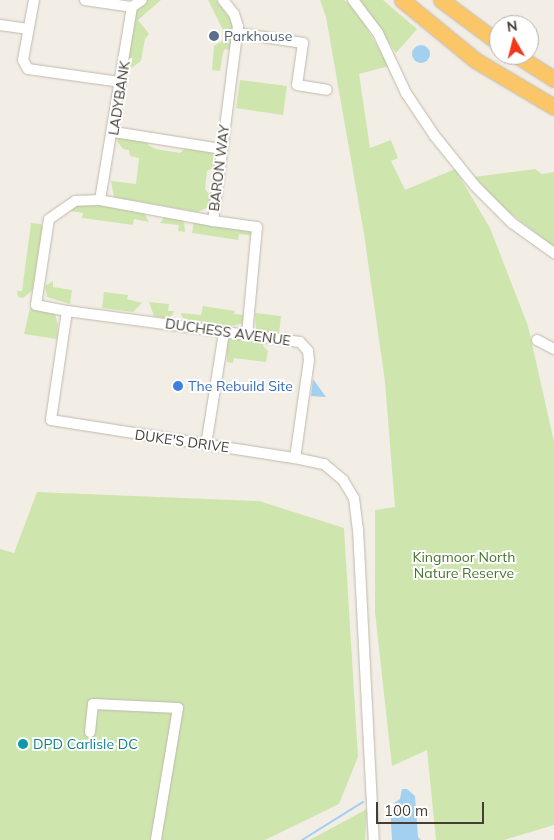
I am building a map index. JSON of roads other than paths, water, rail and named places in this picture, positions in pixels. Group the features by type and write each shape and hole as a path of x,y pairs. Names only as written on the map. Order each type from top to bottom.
{"highway":[{"path":"402,0 475,60 554,107"},
{"path":"441,0 489,36"},
{"path":"532,65 554,79"}],"street":[{"path":"34,0 27,29 23,60 28,69 121,82"},
{"path":"85,0 132,8 142,0"},
{"name":"BARON WAY","path":"223,0 234,14 237,33 213,221 257,227 247,334"},
{"path":"353,0 378,33 406,93 434,134 475,186 512,223 554,253"},
{"name":"LADYBANK","path":"100,200 114,132 132,8"},
{"path":"0,24 27,29"},
{"path":"237,33 304,43 297,85 327,90"},
{"path":"114,132 221,149"},
{"path":"66,311 36,305 49,219 75,201 100,200 213,221"},
{"name":"DUCHESS AVENUE","path":"66,311 300,342 308,351 294,458"},
{"name":"DUKE'S DRIVE","path":"66,311 51,420 294,458 333,469 354,498 374,840"},
{"path":"206,445 224,332"},
{"path":"537,340 554,349"},
{"path":"90,732 93,704 178,708 156,840"}],"water":[{"path":"421,45 427,48 430,54 427,60 421,63 415,60 412,54 415,48"},
{"path":"313,379 326,397 311,396"},
{"path":"402,789 407,789 415,796 418,837 421,840 392,840 390,806 400,799"}],"waterway":[{"path":"302,840 363,802"}],"place":[{"name":"Parkhouse","path":"214,36"},
{"name":"The Rebuild Site","path":"178,386"},
{"name":"DPD Carlisle DC","path":"23,744"}],"park label":[{"name":"Kingmoor North Nature Reserve","path":"464,566"}]}
